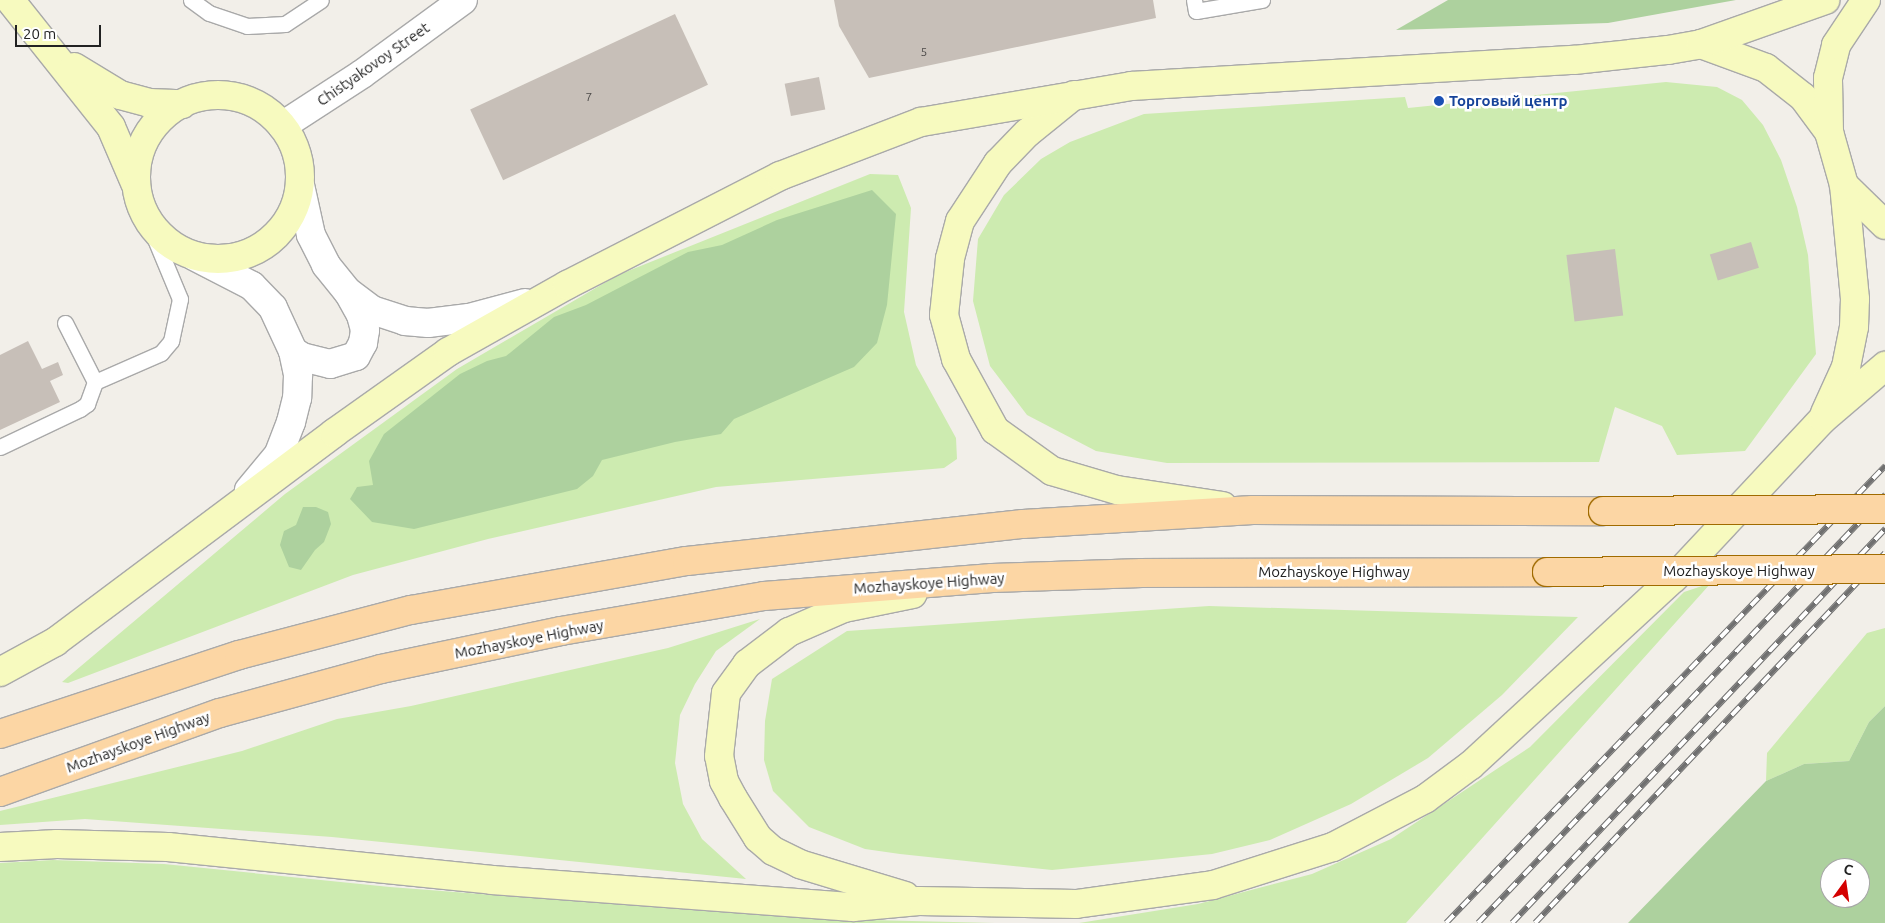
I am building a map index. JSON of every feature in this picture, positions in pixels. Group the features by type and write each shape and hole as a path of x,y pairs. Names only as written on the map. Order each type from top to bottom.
{"main road":[{"path":"0,734 239,655 411,610 548,584 687,561 821,544 1023,524 1253,510 1603,511 1885,509"},
{"name":"Mozhayskoye Highway","path":"0,792 220,713 391,667 561,631 764,596 992,578 1142,573 1885,570"}],"street":[{"path":"10,0 111,127 140,200 155,230 173,246 252,286 272,308 293,351 298,375 297,398 279,454 234,509"},
{"name":"Chistyakovoy Street","path":"282,126 362,74 463,0"},
{"path":"0,672 56,642 448,352 545,298 789,173 921,122 1078,93 1229,78 1574,60 1701,44 1825,0"},
{"path":"1823,419 1846,367 1854,326 1855,299 1844,185 1829,132 1828,78 1836,45 1866,0"},
{"path":"1701,44 1766,68 1804,97 1829,132"},
{"path":"50,50 120,95 149,103 182,104"},
{"path":"1078,93 1027,133 998,164 960,221 950,259 944,315 956,358 995,430 1052,471 1117,490 1253,510"},
{"path":"140,200 140,151 150,132 164,116 182,104 204,96 228,96 251,102 272,115 282,126 299,159 300,185 311,235 326,265 348,292 361,315 365,330 363,344 356,356 330,364 302,358 293,351"},
{"path":"194,256 218,260 241,256 263,246 281,231 294,211 300,185"},
{"path":"1844,185 1885,225"},
{"path":"348,292 372,310 405,321 428,323 469,318 545,298"},
{"path":"0,847 57,844 168,847 492,880 853,907 918,901 1076,904 1213,885 1333,847 1425,799 1521,722 1674,578 1823,419 1885,366"},
{"path":"918,901 800,864 773,851 758,838 724,781 719,756 726,693 747,664 790,632 844,608 992,578"}],"lane":[{"path":"191,0 209,14 248,26 285,24 321,0"},
{"path":"1194,0 1196,11 1262,0"},
{"path":"0,447 80,409 87,404 95,382 161,353 171,341 175,327 174,315 180,298 140,200"},
{"path":"65,323 95,382"}],"green space":[{"path":"1448,0 1736,0 1608,23 1396,30"},
{"path":"1666,82 1717,87 1742,100 1763,125 1781,160 1797,207 1808,255 1816,354 1745,451 1677,455 1662,426 1615,407 1599,462 1167,463 1096,451 1027,415 990,366 973,301 978,239 1004,195 1041,159 1070,142 1144,114 1405,97 1408,108"},
{"path":"870,174 898,175 911,208 904,312 916,365 956,438 957,459 944,468 716,487 488,539 353,575 68,683 62,682 285,494 457,369 618,275"},
{"path":"872,190 896,214 887,305 877,343 854,367 734,419 721,434 675,442 602,460 593,476 577,489 414,529 372,522 350,499 357,487 373,485 369,461 384,434 460,374 487,361 506,356 554,317 586,305 688,252 722,245 777,220"},
{"path":"303,507 316,507 328,512 331,524 324,542 315,550 301,570 289,567 280,545 284,531 296,525"},
{"path":"1711,583 1406,923 1079,923 1198,904 1312,874 1391,839 1530,747 1684,592"},
{"path":"1209,606 1578,617 1502,695 1428,758 1351,804 1270,840 1212,854 1052,870 865,849 809,827 773,791 764,760 765,721 772,679 847,631"},
{"path":"760,619 716,651 695,684 680,715 675,763 683,804 702,839 746,879 332,837 85,819 0,825 0,811 242,751 337,719 411,706 668,648"},
{"path":"1885,628 1885,706 1869,722 1849,761 1804,764 1766,781 1767,753 1867,633"},
{"path":"1885,706 1885,923 1628,923 1766,781 1804,764 1849,761 1869,722"},
{"path":"53,860 164,864 390,887 705,911 829,919 995,923 0,923 0,863"}],"building":[{"path":"834,0 1153,0 1156,18 869,78 839,26"},
{"path":"675,14 708,85 503,180 470,110"},
{"path":"819,77 825,109 791,116 785,84"},
{"path":"1751,242 1759,268 1718,280 1710,255"},
{"path":"1615,249 1623,316 1575,321 1566,255"},
{"path":"28,341 42,369 58,362 63,375 50,381 60,402 0,430 0,355"}],"railway":[{"path":"1446,923 1885,466"},
{"path":"1478,923 1885,495"},
{"path":"1512,923 1885,529"},
{"path":"1535,923 1885,553"}],"place":[{"name":"Торговый центр","path":"1439,101"}]}
